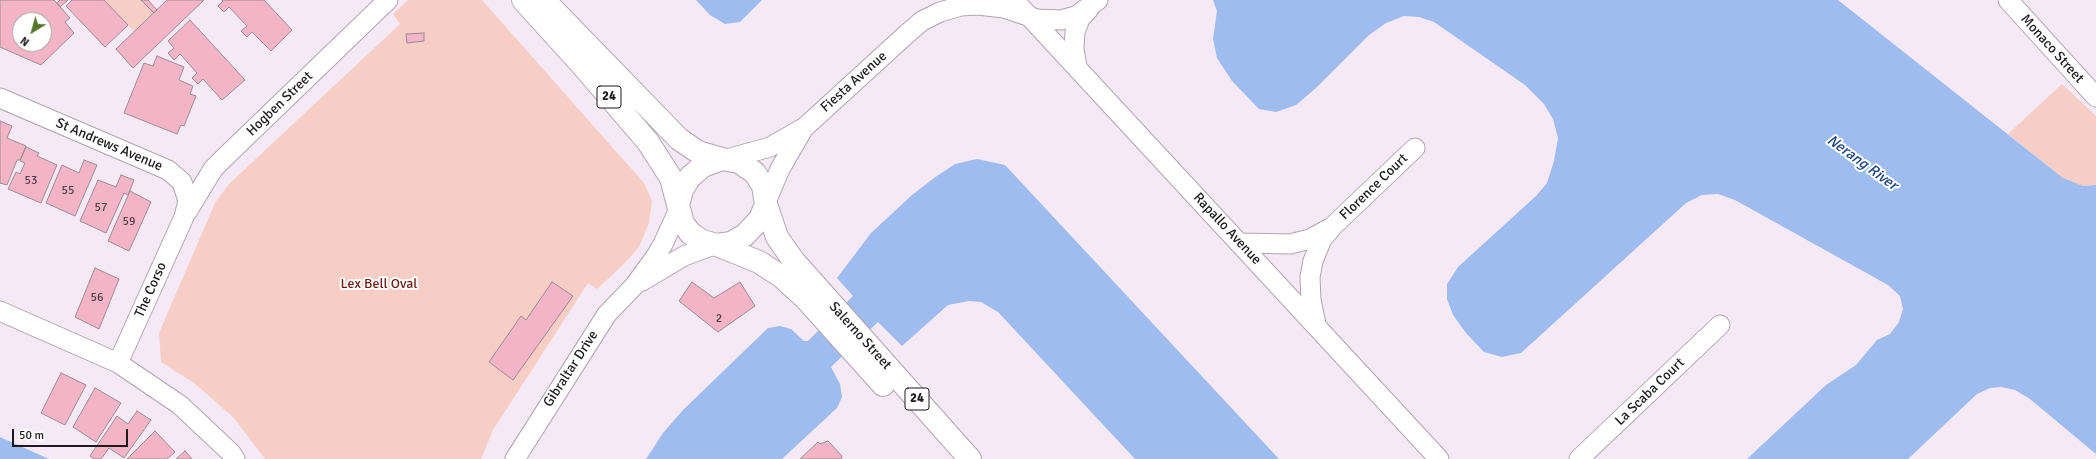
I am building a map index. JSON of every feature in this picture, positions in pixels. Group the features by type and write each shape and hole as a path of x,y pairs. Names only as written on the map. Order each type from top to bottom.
{"main road":[{"name":"24","path":"523,0 582,65 648,142 671,178 683,223 690,233 702,241 715,245"},
{"name":"24","path":"544,0 679,138 698,152 740,162 758,176 763,186 766,203"},
{"path":"678,207 682,190 690,177 703,166 724,159"},
{"path":"715,245 731,243 745,235 760,219 766,203"},
{"name":"Salerno Street","path":"766,203 774,229 782,245 831,315 951,459"},
{"name":"Salerno Street","path":"715,245 750,257 766,266 831,315"},
{"name":"Salerno Street","path":"857,345 970,459"}],"street":[{"name":"Hogben Street","path":"184,217 209,176 224,158 388,0"},
{"name":"Fiesta Avenue","path":"902,38 921,17 931,0"},
{"name":"Rapallo Avenue","path":"1014,0 1439,459"},
{"name":"Monaco Street","path":"2008,0 2096,97"},
{"name":"Fiesta Avenue","path":"724,159 767,148 805,127 902,38 922,21 933,15 961,6 992,6 1030,17 1061,20 1076,16 1094,4"},
{"path":"1077,67 1074,49 1075,32 1080,19 1094,4"},
{"name":"St Andrews Avenue","path":"0,98 172,173 182,182 188,198 188,208 184,217"},
{"name":"Fiesta Avenue","path":"766,203 780,168 805,127"},
{"name":"Florence Court","path":"1241,244 1290,244 1310,239 1332,226 1415,148"},
{"name":"Gibraltar Drive","path":"514,459 607,314 636,285 663,244 678,207"},
{"name":"The Corso","path":"118,363 184,217"},
{"name":"Florence Court","path":"1316,326 1310,294 1310,273 1319,246 1332,226"},
{"name":"Gibraltar Drive","path":"636,285 684,256 715,245"},
{"path":"0,311 118,363 180,405 231,452 235,459"},
{"name":"La Scaba Court","path":"1579,459 1720,325"}],"green space":[{"path":"104,0 141,0 154,13 134,31"},
{"name":"Lex Bell Oval","path":"408,0 482,0 644,183 652,201 649,223 639,247 624,264 597,289 588,283 493,430 481,459 265,459 234,418 194,383 161,362 159,333 215,203 229,184 400,24 393,14"},
{"path":"2062,84 2096,116 2096,185 2083,186 2063,178 2008,134"}],"water":[{"path":"696,0 762,0 740,22 725,24 710,15"},
{"name":"Nerang River","path":"1213,0 1838,0 2063,178 2083,186 2096,185 2096,454 2030,399 2015,390 2001,387 1990,388 1977,394 1908,459 1747,459 1826,385 1856,365 1877,340 1890,334 1899,322 1903,309 1900,296 1888,285 1735,200 1718,194 1702,195 1686,203 1521,353 1502,357 1484,352 1466,333 1453,315 1447,299 1447,284 1458,267 1536,196 1547,183 1554,161 1558,138 1553,119 1544,104 1525,85 1434,22 1419,17 1404,16 1386,23 1369,35 1316,88 1296,105 1276,112 1259,109 1232,81 1217,58 1213,39 1217,11"},
{"path":"977,159 1005,165 1279,459 1135,459 998,312 981,302 969,301 948,305 902,346 878,322 831,367 840,384 842,397 837,408 782,459 646,459 663,433 683,410 768,328 780,326 791,329 804,341 808,341 853,296 837,278 871,233 912,195 934,178 955,164"},
{"path":"0,437 49,459 0,459"}],"building":[{"path":"0,0 54,0 70,18 65,22 74,33 41,65 0,47"},
{"path":"60,0 68,0 60,7 57,3"},
{"path":"72,0 104,0 128,25 105,47 66,6"},
{"path":"141,0 148,0 157,10 154,13"},
{"path":"167,0 204,0 133,68 116,49"},
{"path":"222,0 264,0 292,30 271,51 252,32 247,37 241,31 247,26 229,7 224,12 218,6 223,1"},
{"path":"190,20 245,80 222,100 203,79 198,84 192,78 197,73 180,54 174,60 168,53 174,48 168,41"},
{"path":"424,33 424,41 407,43 406,34"},
{"path":"157,56 184,67 179,80 193,86 190,94 196,96 184,126 181,125 177,134 124,113 144,63 153,66"},
{"path":"0,121 12,126 7,138 26,146 20,160 17,160 7,185 0,183"},
{"path":"26,147 39,153 37,156 57,165 41,203 8,189 16,172 20,174 25,163 20,161"},
{"path":"84,160 97,165 75,216 46,203 62,165 79,173"},
{"path":"121,175 134,180 128,195 124,193 106,233 80,221 98,180 116,187"},
{"path":"130,191 151,202 129,251 108,241"},
{"path":"95,268 119,279 99,329 75,317"},
{"path":"552,282 573,296 513,380 489,362 521,316 526,320"},
{"path":"692,282 714,298 740,282 755,306 718,332 679,301"},
{"path":"61,373 86,385 65,425 41,413"},
{"path":"95,388 121,403 96,442 73,427"},
{"path":"137,411 151,420 124,458 109,448 101,459 94,459 90,456 117,416 128,424"},
{"path":"155,431 175,452 167,459 127,459"},
{"path":"828,441 842,456 841,459 800,459 818,442 820,444"},
{"path":"185,451 192,459 176,459"}]}
